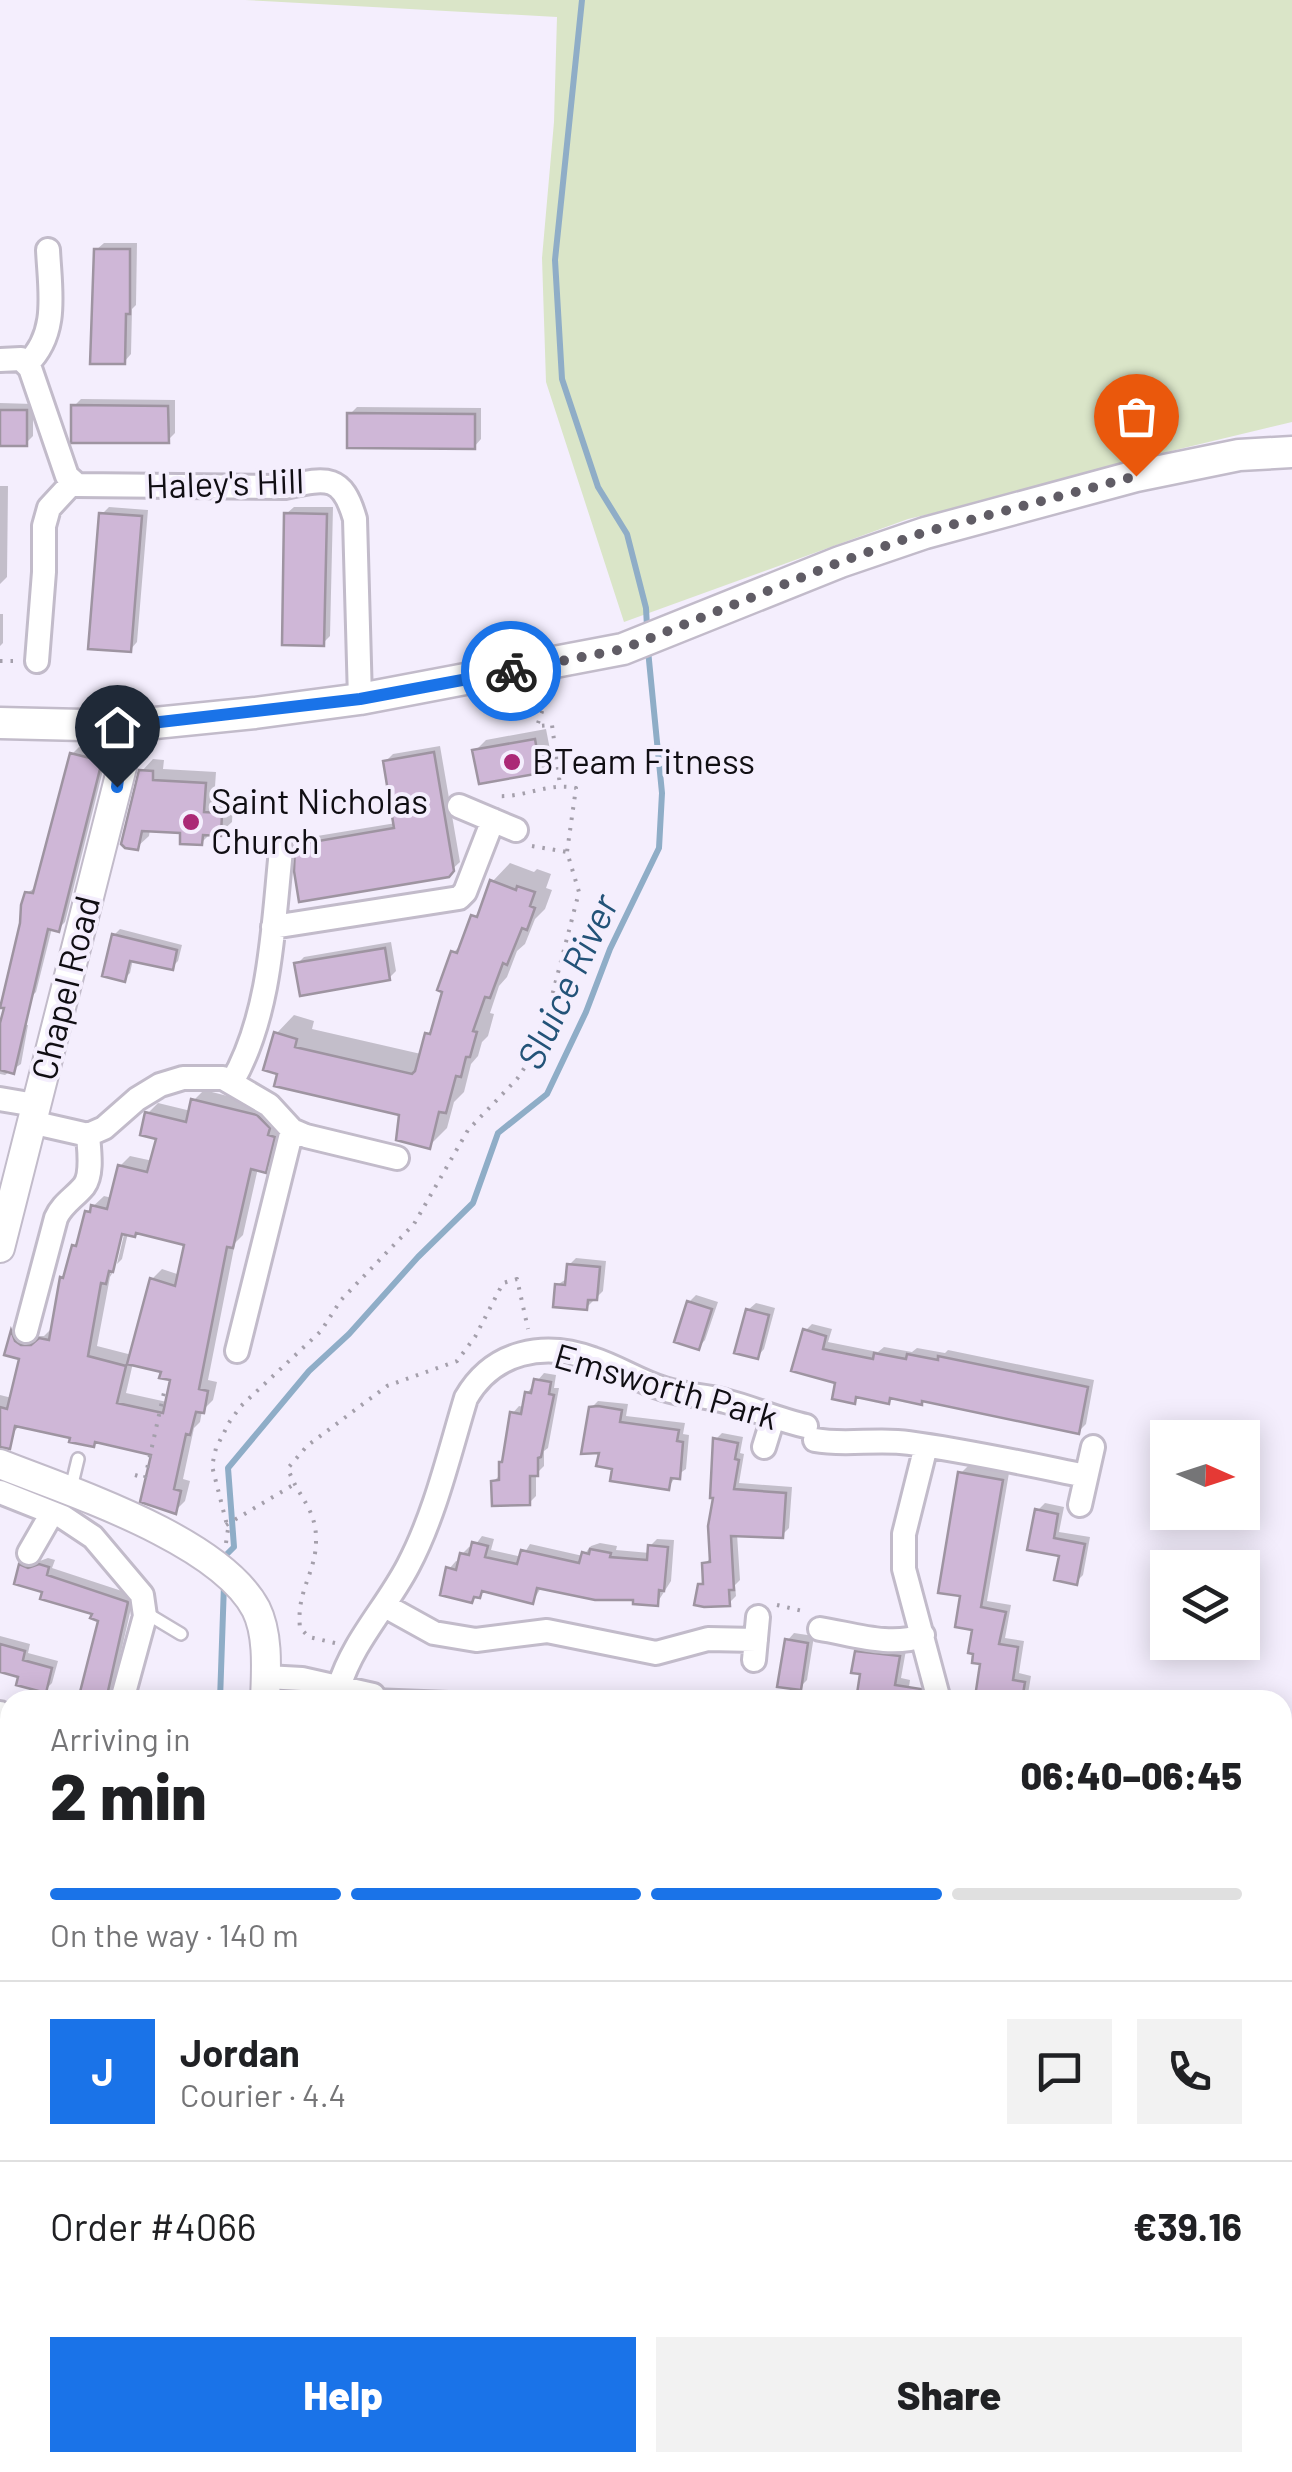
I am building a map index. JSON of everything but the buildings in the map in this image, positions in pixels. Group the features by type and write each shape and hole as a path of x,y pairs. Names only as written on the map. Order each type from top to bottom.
{"main road":[{"path":"0,723 125,726 360,699 623,649 925,532 1136,476 1239,454 1292,452"}],"street":[{"path":"28,364 39,352 50,326 48,250"},
{"path":"0,360 21,359 28,364 57,450 73,482 49,508 44,526 36,661"},
{"name":"Haley's Hill","path":"73,482 131,487 285,487 313,481 336,484 348,494 355,520 360,699"},
{"name":"Chapel Road","path":"0,1248 122,767 125,726"},
{"path":"459,806 493,808 516,830"},
{"path":"273,927 459,898 493,808"},
{"path":"232,1082 255,1030 273,927 280,850"},
{"path":"0,1099 88,1135 104,1128 160,1085 201,1077 232,1082 268,1106 292,1130 306,1136 397,1158"},
{"path":"237,1351 292,1130"},
{"path":"26,1331 56,1218 88,1178 88,1135"},
{"name":"Emsworth Park","path":"339,1687 352,1652 386,1604 425,1530 466,1398 476,1381 496,1363 533,1351 578,1354 663,1389 730,1402 838,1444 905,1442 948,1447 1086,1476"},
{"path":"764,1446 772,1418"},
{"path":"926,1446 904,1534 904,1569 937,1690"},
{"path":"1080,1506 1093,1446"},
{"path":"0,1464 62,1502 142,1595 146,1612 125,1690"},
{"path":"0,1492 62,1502 189,1546 230,1578 256,1610 264,1638 266,1688 302,1679 352,1690"},
{"path":"29,1554 62,1502"},
{"path":"386,1604 424,1629 476,1640 547,1631 656,1653 708,1640 756,1639"},
{"path":"820,1629 894,1641 909,1641 923,1635"}],"lane":[{"path":"62,1502 78,1459"},
{"path":"146,1612 181,1634"}],"path":[{"path":"559,662 537,726 552,725 560,785"},
{"path":"214,1564 226,1547 227,1524 212,1466 230,1421 320,1332 341,1300 414,1224 468,1130 518,1079 538,1046 579,892 566,852 576,788 560,785 508,797 493,808"},
{"path":"516,830 526,844 566,852"},
{"path":"352,1652 327,1639 309,1637 300,1628 300,1596 316,1537 305,1496 293,1485 288,1468 307,1446 387,1386 457,1361 475,1337 503,1283 517,1279 533,1351"},
{"path":"135,1475 144,1478 165,1388"},
{"path":"227,1524 293,1485"}],"green space":[{"path":"245,0 1292,0 1292,422 908,519 624,622 546,382 542,258 554,122 557,17"}],"waterway":[{"path":"582,0 555,260 562,379 598,487 627,534 646,608 647,627"},
{"name":"Sluice River","path":"226,1555 234,1547 228,1468 309,1371 473,1203 498,1133 547,1094 586,1012 610,949 659,848 662,793 648,650"},
{"name":"Sluice River","path":"220,1690 224,1584"}],"way so far":[{"path":"511,671 623,649 925,532 1136,476"}],"place":[{"name":"BTeam Fitness","path":"512,762"},
{"name":"Saint Nicholas Church","path":"191,822"}],"route":[{"path":"117,787 125,726 360,699 511,671"}]}
